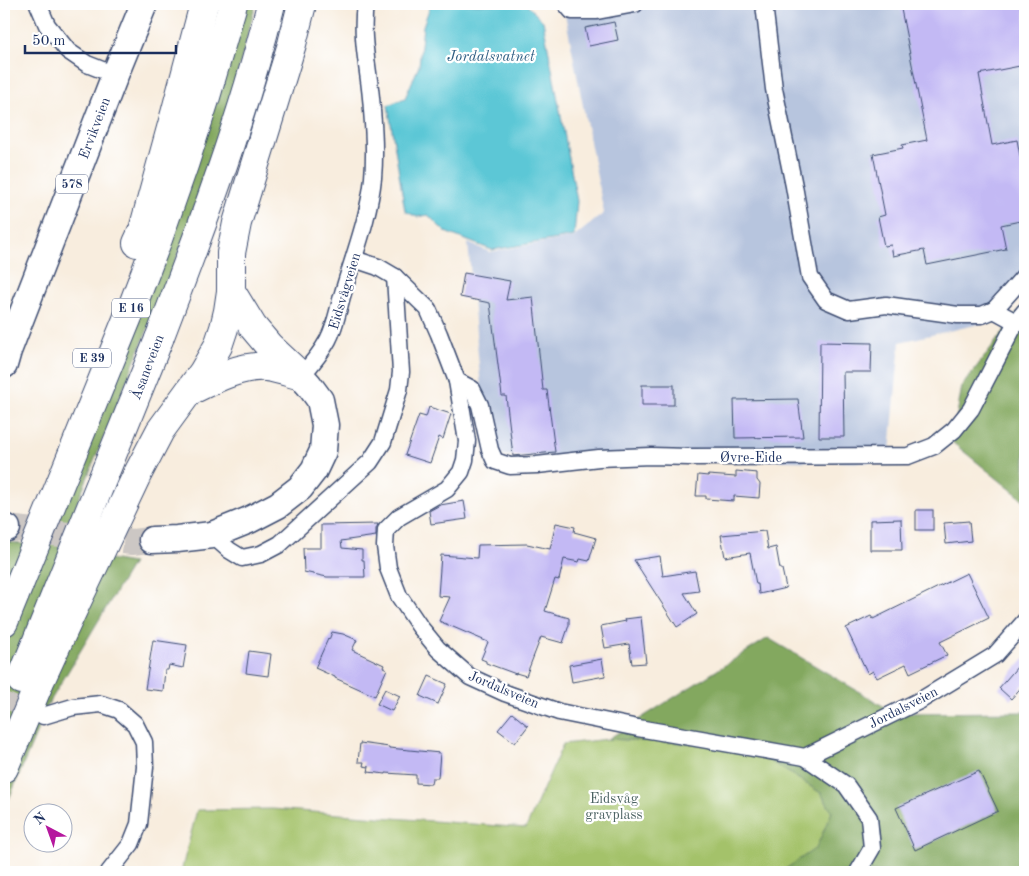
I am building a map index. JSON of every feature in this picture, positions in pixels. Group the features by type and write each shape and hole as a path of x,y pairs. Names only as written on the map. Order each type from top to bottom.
{"highway":[{"name":"E 39","path":"7,614 12,558 143,230 204,4"},
{"name":"E 16","path":"7,614 158,239 206,100 233,4"},
{"name":"Åsaneveien","path":"4,723 197,240 222,169 271,4"},
{"path":"4,768 41,679 137,475 160,431 203,372 218,346 228,311 231,291 231,253 237,223 292,44 302,4"},
{"path":"231,291 259,334 301,376"},
{"path":"189,392 211,380 252,368 266,367 301,376"}],"main road":[{"name":"Ervikveien","path":"4,365 44,255 144,4"},
{"path":"152,540 212,535 249,520 278,504 300,488 314,470 322,451 325,426 320,400 301,376"}],"street":[{"path":"38,4 47,25 68,51 87,64 115,75"},
{"name":"Eidsvågveien","path":"301,376 317,357 334,328 342,294 354,259 373,180 372,107 364,46 363,20 365,4"},
{"path":"566,4 572,11 597,11 636,4"},
{"path":"764,4 774,89 810,277 826,300 849,310 886,305 958,315 982,315 994,310 1025,275"},
{"name":"Jordalsveien","path":"354,259 378,267 395,277 428,309 457,381 467,441 465,460 461,472 447,489 399,518 386,530 385,546 388,568 399,596 438,649 470,677 506,693 559,712 664,733 805,757 921,700 995,655 1025,621"},
{"path":"212,535 229,550 242,558 261,554 280,544 370,462 383,442 399,390 401,372 395,277"},
{"path":"994,310 1021,316"},
{"name":"Øvre-Eide","path":"457,381 472,389 480,406 490,450 495,461 510,466 599,458 651,456 908,456 934,446 954,430 971,409 1021,316"},
{"path":"43,716 73,707 102,704 119,710 135,724 144,742 145,767 139,824 131,844 109,872"},
{"path":"805,757 846,785 869,818 872,848 858,872"}],"shaded area":[{"path":"563,4 1025,4 1025,290 993,321 900,342 889,463 487,455 468,243 490,252 574,237 604,213"}],"green space":[{"path":"246,4 256,4 229,106 182,245 58,550 133,563 48,705 4,811 4,541 46,548"},
{"path":"1025,303 1025,501 952,442 962,386"},
{"path":"768,638 895,713 1025,712 1025,872 781,872 816,848 832,812 821,793 756,752 723,745 608,739"},
{"name":"Eidsvåg gravplass","path":"608,739 723,745 756,752 821,793 832,812 816,849 781,872 181,872 197,810 272,809 526,828 563,744"}],"water":[{"name":"Jordalsvatnet","path":"431,4 526,4 543,21 577,201 574,236 492,250 445,232 428,215 417,217 405,211 388,105 405,98 419,66 423,26"}],"building":[{"path":"900,4 1025,4 1025,65 979,74 992,145 1017,140 1025,182 1025,220 1001,225 1006,249 927,265 924,250 893,256 891,245 884,246 878,217 885,215 873,154 903,148 902,145 927,140"},
{"path":"614,22 618,40 589,46 585,28"},
{"path":"464,273 510,281 506,300 533,297 543,390 547,390 555,452 513,456 506,396 502,396 490,303 460,297"},
{"path":"820,342 872,343 871,372 843,372 844,437 819,437"},
{"path":"642,385 674,385 674,405 642,405"},
{"path":"798,399 803,437 735,438 734,400"},
{"path":"429,407 451,414 443,439 439,437 430,463 405,455 419,415 426,417"},
{"path":"736,471 757,473 757,480 760,484 759,498 734,496 734,501 706,499 706,496 696,496 698,475 736,477"},
{"path":"464,501 467,519 431,524 429,511 440,505"},
{"path":"916,510 933,510 933,530 916,530"},
{"path":"901,519 902,550 870,550 870,520"},
{"path":"969,521 971,541 946,544 944,523"},
{"path":"556,523 575,527 574,532 596,538 589,561 580,559 579,562 564,559 559,580 555,579 545,611 569,618 569,625 563,643 541,637 526,676 486,663 486,661 481,659 488,642 439,621 450,597 438,596 441,555 477,558 478,545 527,544 550,549"},
{"path":"378,524 376,536 341,541 342,548 362,550 365,577 327,577 304,572 303,548 321,548 321,525"},
{"path":"765,531 768,549 776,547 786,588 759,594 750,553 725,557 721,535"},
{"path":"660,556 663,576 695,571 699,591 684,593 697,614 677,627 634,560"},
{"path":"967,573 989,618 940,642 947,655 910,673 906,664 877,678 873,671 868,674 846,628 871,616 873,619"},
{"path":"641,617 646,663 632,664 629,644 605,648 601,626 626,621 625,619"},
{"path":"332,632 357,640 352,650 384,665 383,667 387,669 375,696 315,668"},
{"path":"153,640 187,645 183,668 169,665 168,670 165,670 163,691 145,689"},
{"path":"249,651 271,654 268,676 246,673"},
{"path":"1025,658 1025,683 1011,699 999,688"},
{"path":"602,659 605,676 572,682 569,665"},
{"path":"429,676 447,684 438,704 420,696"},
{"path":"385,689 400,696 392,711 377,704"},
{"path":"512,713 528,726 515,743 498,730"},
{"path":"360,743 440,753 438,778 432,778 431,784 416,783 416,775 368,772 369,767 363,766 364,762 358,762"},
{"path":"979,771 998,811 915,850 896,808"}],"tunnel":[{"path":"7,528 132,542 152,540"},
{"path":"4,700 36,713"}]}
